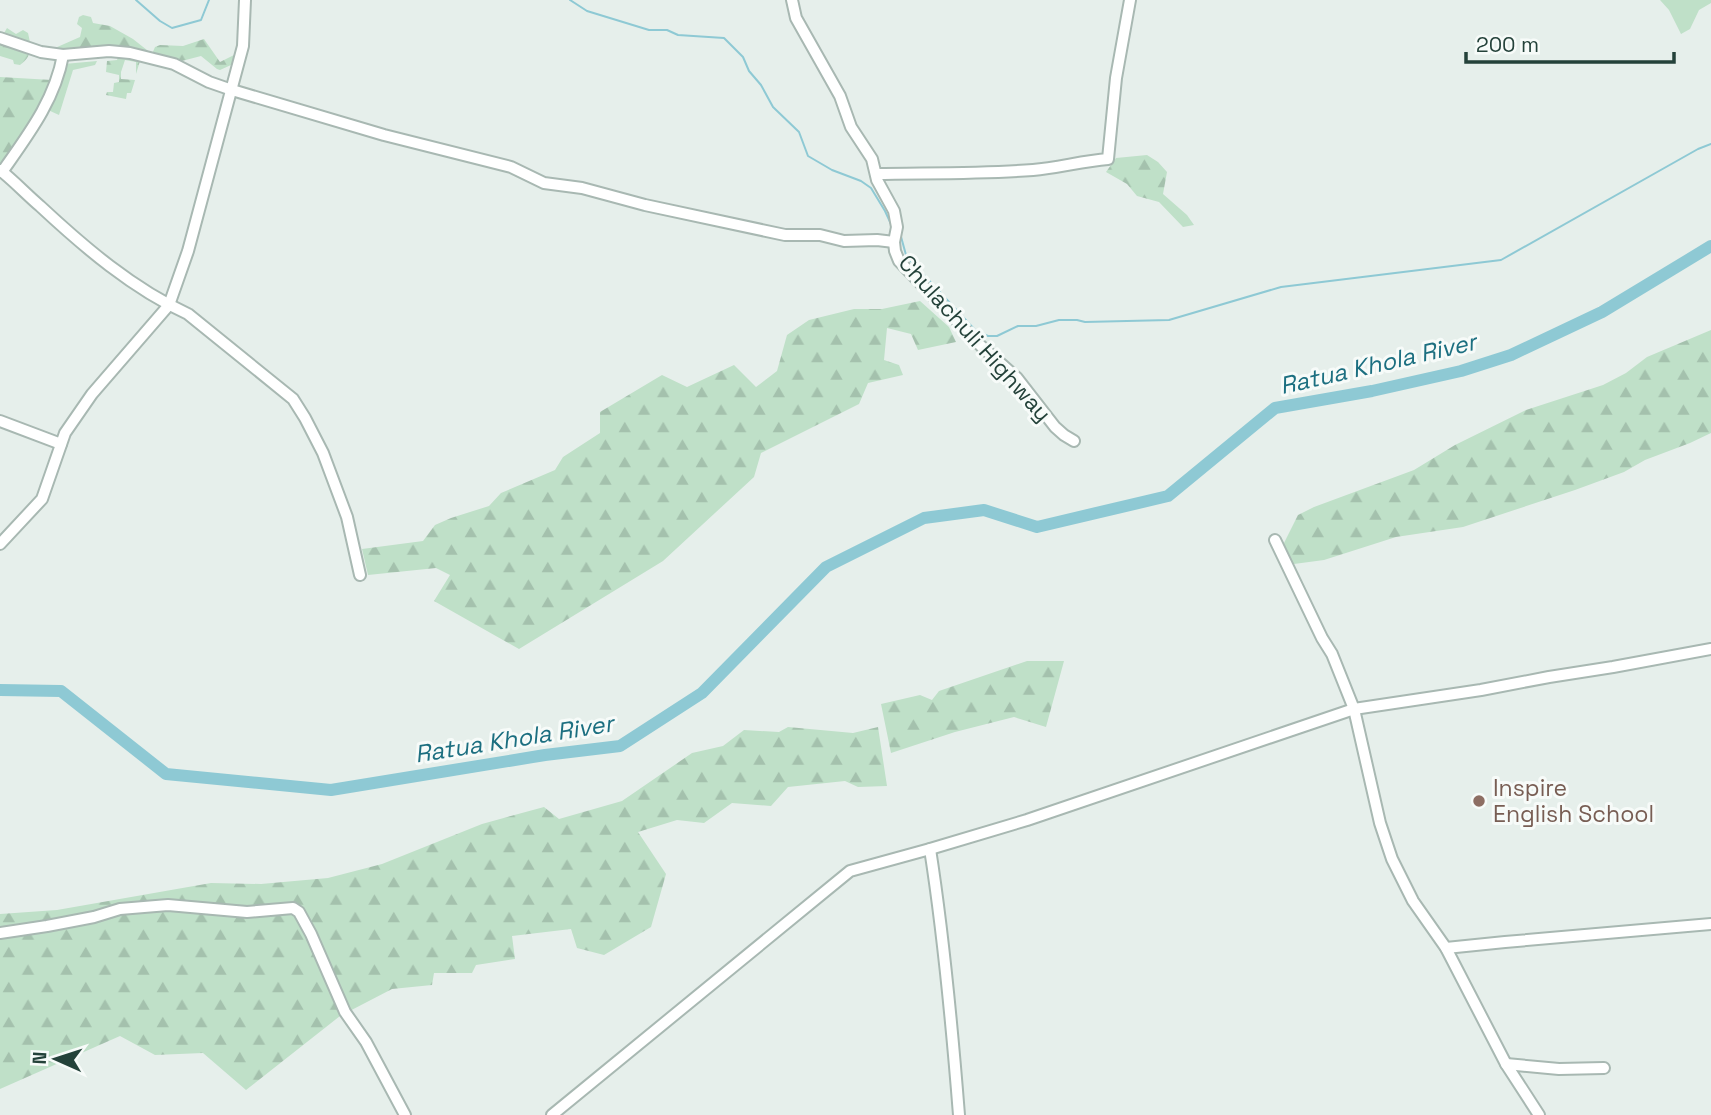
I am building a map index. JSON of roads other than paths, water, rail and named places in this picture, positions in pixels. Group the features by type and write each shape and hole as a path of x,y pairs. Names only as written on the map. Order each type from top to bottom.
{"street":[{"path":"0,544 42,499 65,433 92,394 169,305 185,260 243,46 245,0"},
{"name":"Chulachuli Highway","path":"793,0 796,18 840,96 851,127 872,159 877,180 894,211 897,220 895,251 900,261 981,346 1017,378 1055,427 1074,441"},
{"path":"876,174 986,173 1061,167 1108,159 1116,78 1130,0"},
{"path":"0,38 41,52 63,55 109,51 130,53 174,64 209,82 232,90 384,135 511,167 544,183 582,188 645,205 785,235 820,236 845,241 894,242"},
{"path":"63,55 44,109 1,171 105,262 169,305 188,314 293,399 306,418 323,453 347,517 360,575"},
{"path":"0,421 61,444"},
{"path":"1275,540 1332,654 1354,709 1380,822 1392,859 1413,901 1446,948 1506,1064 1539,1115"},
{"path":"552,1115 850,871 1050,812 1354,709 1480,691 1711,649"},
{"path":"930,849 942,925 959,1115"},
{"path":"0,933 94,917 120,909 168,905 247,912 293,908 299,912 311,934 345,1012 366,1042 405,1115"},
{"path":"1446,948 1711,924"},
{"path":"1506,1064 1559,1069 1604,1068"}],"waterway":[{"path":"136,0 172,28 201,20 209,0"},
{"path":"570,0 587,11 649,30 724,38 743,57 773,107 799,132 808,156 871,188 891,224"},
{"path":"900,233 909,259 976,331 988,336 997,336 1018,326 1036,326 1059,320 1169,320 1281,287 1501,260 1711,144"},
{"name":"Ratua Khola River","path":"0,690 61,691 166,774 331,790 545,755 620,746 702,693 826,567 924,518 984,510 1037,527 1168,496 1275,408 1372,391 1461,371 1511,355 1602,312 1711,246"}],"place":[{"name":"Inspire English School","path":"1479,801"}]}
